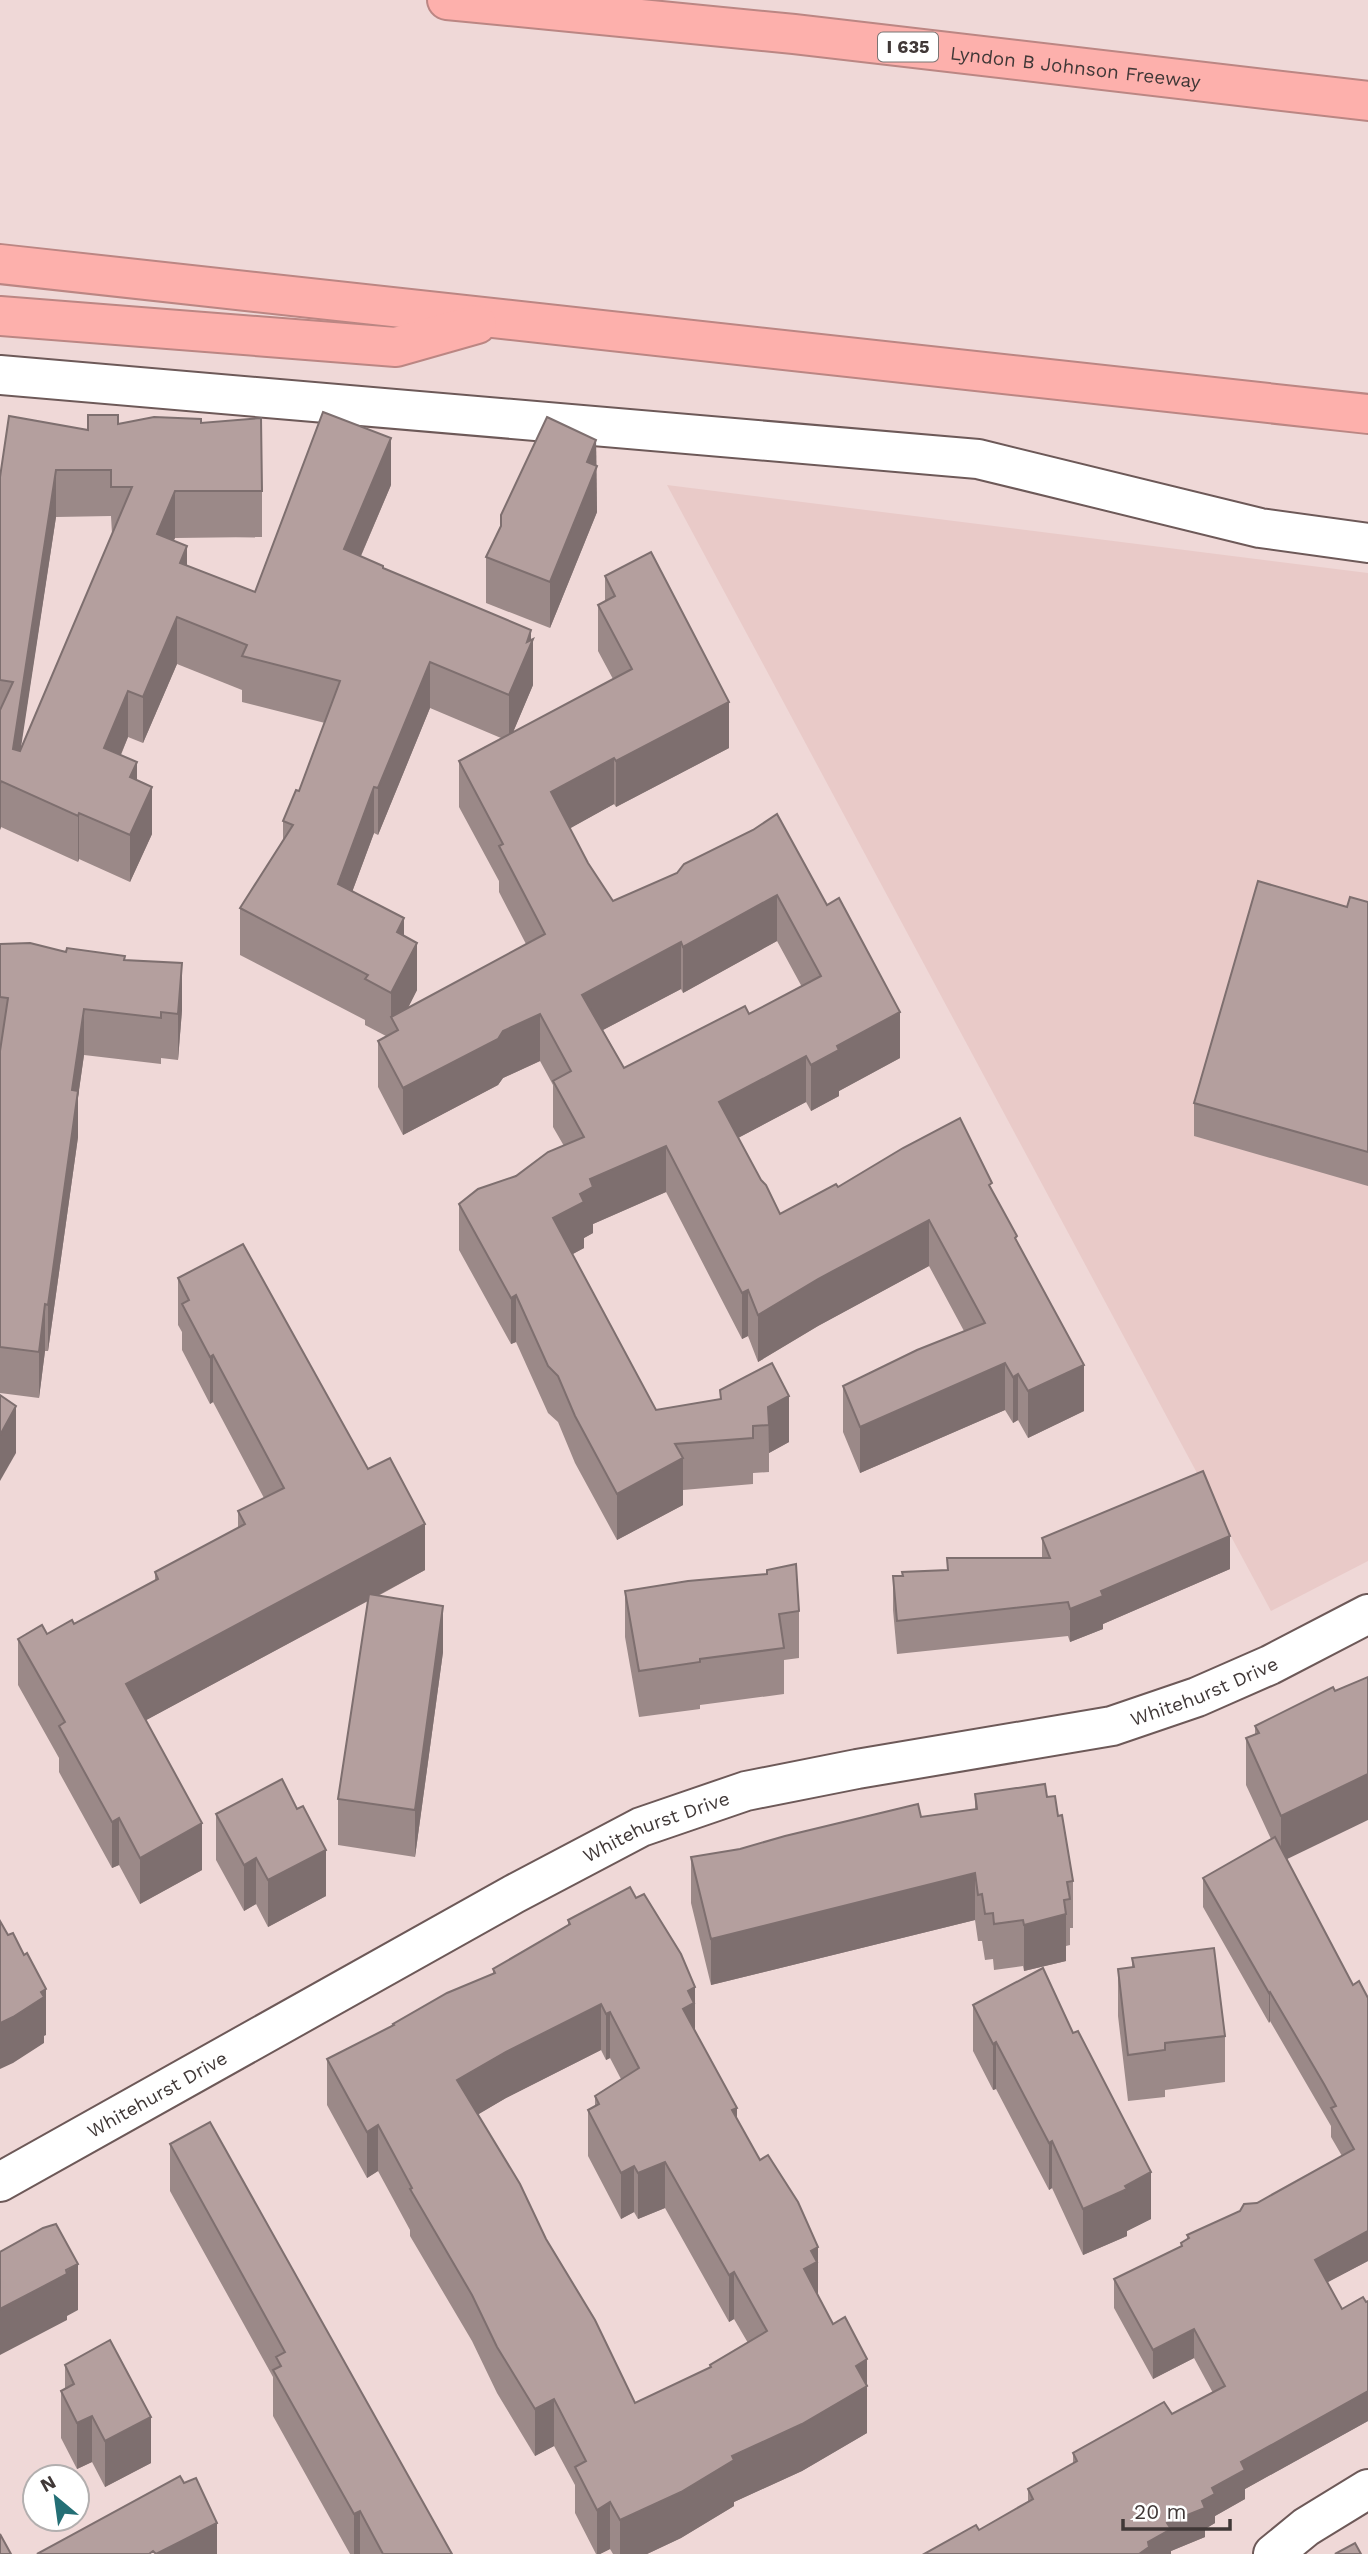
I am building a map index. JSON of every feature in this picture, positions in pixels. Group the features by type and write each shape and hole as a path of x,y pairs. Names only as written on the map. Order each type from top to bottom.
{"highway":[{"name":"Lyndon B Johnson Freeway","path":"447,0 835,38 1368,101"},
{"path":"544,0 598,14"},
{"path":"18,266 1368,414"},
{"path":"0,316 396,347 495,319"}],"street":[{"path":"0,375 978,459 1260,528 1368,543"},
{"name":"Whitehurst Drive","path":"0,2182 514,1894 641,1827 746,1791 857,1769 1112,1726 1197,1697 1270,1665 1368,1614"},
{"path":"1272,2554 1306,2527 1368,2489"}],"shaded area":[{"path":"667,485 1368,573 1368,1561 1271,1611"}],"building":[{"path":"323,412 391,438 344,549 531,630 527,642 533,639 509,695 430,662 378,788 374,787 338,884 404,918 397,932 417,943 391,993 365,979 368,975 240,908 293,825 283,821 296,790 299,791 340,681 242,656 247,645 177,617 143,697 128,691 104,748 137,762 130,777 152,787 130,835 79,813 78,816 1,781 0,784 0,710 13,682 0,680 0,477 9,416 88,430 88,415 118,415 118,424 154,417 201,419 201,423 261,418 262,491 175,491 157,534 187,546 180,563 255,592","holes":["56,470 111,470 111,487 132,487 20,751 13,749"]},
{"path":"547,417 596,440 587,462 597,466 550,582 486,557 501,526 501,515"},
{"path":"651,552 729,702 551,792 588,863 613,901 677,873 684,864 753,830 777,814 827,905 839,898 900,1012 837,1046 839,1050 811,1065 806,1056 719,1102 780,1214 836,1184 838,1187 960,1118 992,1183 989,1185 1017,1236 1015,1238 1084,1365 1028,1391 1018,1374 1013,1377 1005,1363 860,1427 843,1386 917,1350 985,1323 929,1220 818,1279 758,1315 748,1290 742,1293 666,1146 590,1179 593,1187 580,1194 584,1202 553,1218 656,1410 721,1399 720,1390 772,1363 789,1396 768,1407 769,1425 753,1426 753,1438 675,1444 683,1458 617,1494 575,1416 558,1376 548,1366 516,1295 511,1298 459,1204 478,1189 516,1176 548,1152 584,1137 553,1081 571,1071 540,1014 503,1031 498,1039 403,1088 378,1041 398,1030 391,1017 545,934 499,846 503,844 459,761 632,669 598,605 615,596 605,576","holes":["777,895 821,976 749,1014 745,1006 624,1068 582,995 681,942 683,947"]},
{"path":"1258,881 1347,907 1350,897 1368,902 1368,1152 1194,1103"},
{"path":"30,943 66,952 67,948 125,956 124,960 182,963 178,1014 161,1012 161,1018 84,1009 72,1090 78,1091 39,1352 0,1347 0,1051 8,998 0,997 0,944"},
{"path":"243,1244 368,1469 390,1458 425,1524 126,1684 202,1823 140,1858 119,1818 112,1822 59,1726 65,1722 18,1639 42,1625 47,1634 72,1620 74,1624 158,1579 155,1572 245,1524 238,1511 284,1488 213,1355 210,1357 182,1304 189,1300 178,1278"},
{"path":"0,1395 16,1406 0,1435"},
{"path":"1203,1471 1230,1536 1101,1591 1103,1596 1070,1609 1068,1602 897,1621 893,1576 903,1576 902,1572 948,1570 947,1558 1050,1558 1042,1538"},
{"path":"796,1564 799,1611 779,1614 784,1648 700,1659 700,1662 639,1671 625,1591 688,1581 767,1574 767,1570"},
{"path":"369,1594 443,1606 415,1810 338,1799"},
{"path":"1368,1677 1368,1774 1281,1816 1246,1738 1259,1733 1255,1726 1333,1687 1335,1691"},
{"path":"282,1779 297,1809 303,1806 326,1850 268,1880 256,1858 244,1865 216,1814"},
{"path":"1045,1784 1047,1797 1055,1796 1058,1816 1062,1815 1073,1881 1067,1882 1070,1899 1064,1900 1066,1914 1024,1925 1023,1920 994,1924 993,1913 985,1914 982,1894 978,1895 975,1873 711,1939 691,1857 740,1849 918,1804 921,1817 977,1809 975,1794"},
{"path":"1275,1837 1353,1985 1359,1981 1368,1998 1368,2231 1315,2260 1342,2309 1363,2297 1368,2301 1368,2391 1241,2462 1245,2470 1212,2488 1215,2494 1202,2501 1205,2508 1167,2523 1171,2529 1148,2542 1149,2547 1139,2554 924,2554 976,2525 979,2530 1033,2499 1028,2489 1077,2461 1073,2453 1164,2402 1172,2414 1225,2386 1194,2329 1153,2350 1114,2279 1182,2246 1181,2243 1189,2238 1187,2235 1240,2211 1244,2204 1257,2203 1354,2149 1331,2108 1336,2106 1324,2084 1203,1878"},
{"path":"630,1887 636,1898 644,1894 681,1954 695,1987 688,1991 694,2003 683,2009 737,2108 732,2110 760,2160 768,2155 798,2202 818,2247 811,2251 817,2262 804,2269 833,2324 845,2317 867,2359 856,2366 867,2386 802,2424 732,2456 734,2460 681,2492 620,2520 610,2502 597,2510 575,2467 586,2461 554,2399 535,2409 497,2347 472,2295 410,2189 412,2188 378,2125 367,2132 327,2059 394,2025 447,1993 495,1973 493,1969 570,1924 568,1920","holes":["601,2004 606,2014 610,2012 639,2068 595,2096 599,2104 588,2110 621,2173 634,2166 638,2173 665,2162 729,2275 734,2272 767,2331 710,2365 711,2367 635,2403 595,2320 546,2239 520,2184 457,2080"]},
{"path":"0,1921 8,1935 13,1933 24,1955 27,1953 46,1989 41,1992 44,1997 0,2023"},
{"path":"1214,1948 1225,2036 1165,2043 1165,2050 1128,2055 1118,1969 1134,1967 1132,1958"},
{"path":"1043,1968 1073,2033 1078,2031 1151,2172 1125,2186 1127,2189 1083,2209 1052,2141 1049,2143 996,2042 993,2044 973,2005"},
{"path":"210,2122 452,2554 383,2554 360,2511 354,2514 273,2370 281,2366 276,2357 285,2352 170,2144"},
{"path":"56,2224 78,2264 66,2270 67,2274 0,2309 0,2252 43,2228"},
{"path":"110,2340 151,2417 105,2441 92,2416 77,2423 61,2391 74,2384 65,2365"},
{"path":"180,2476 184,2483 196,2478 217,2523 156,2554 153,2551 149,2554 37,2554 76,2533 91,2533 91,2525"},
{"path":"0,2534 11,2554 0,2554"},
{"path":"1355,2543 1361,2554 1335,2554"}]}
